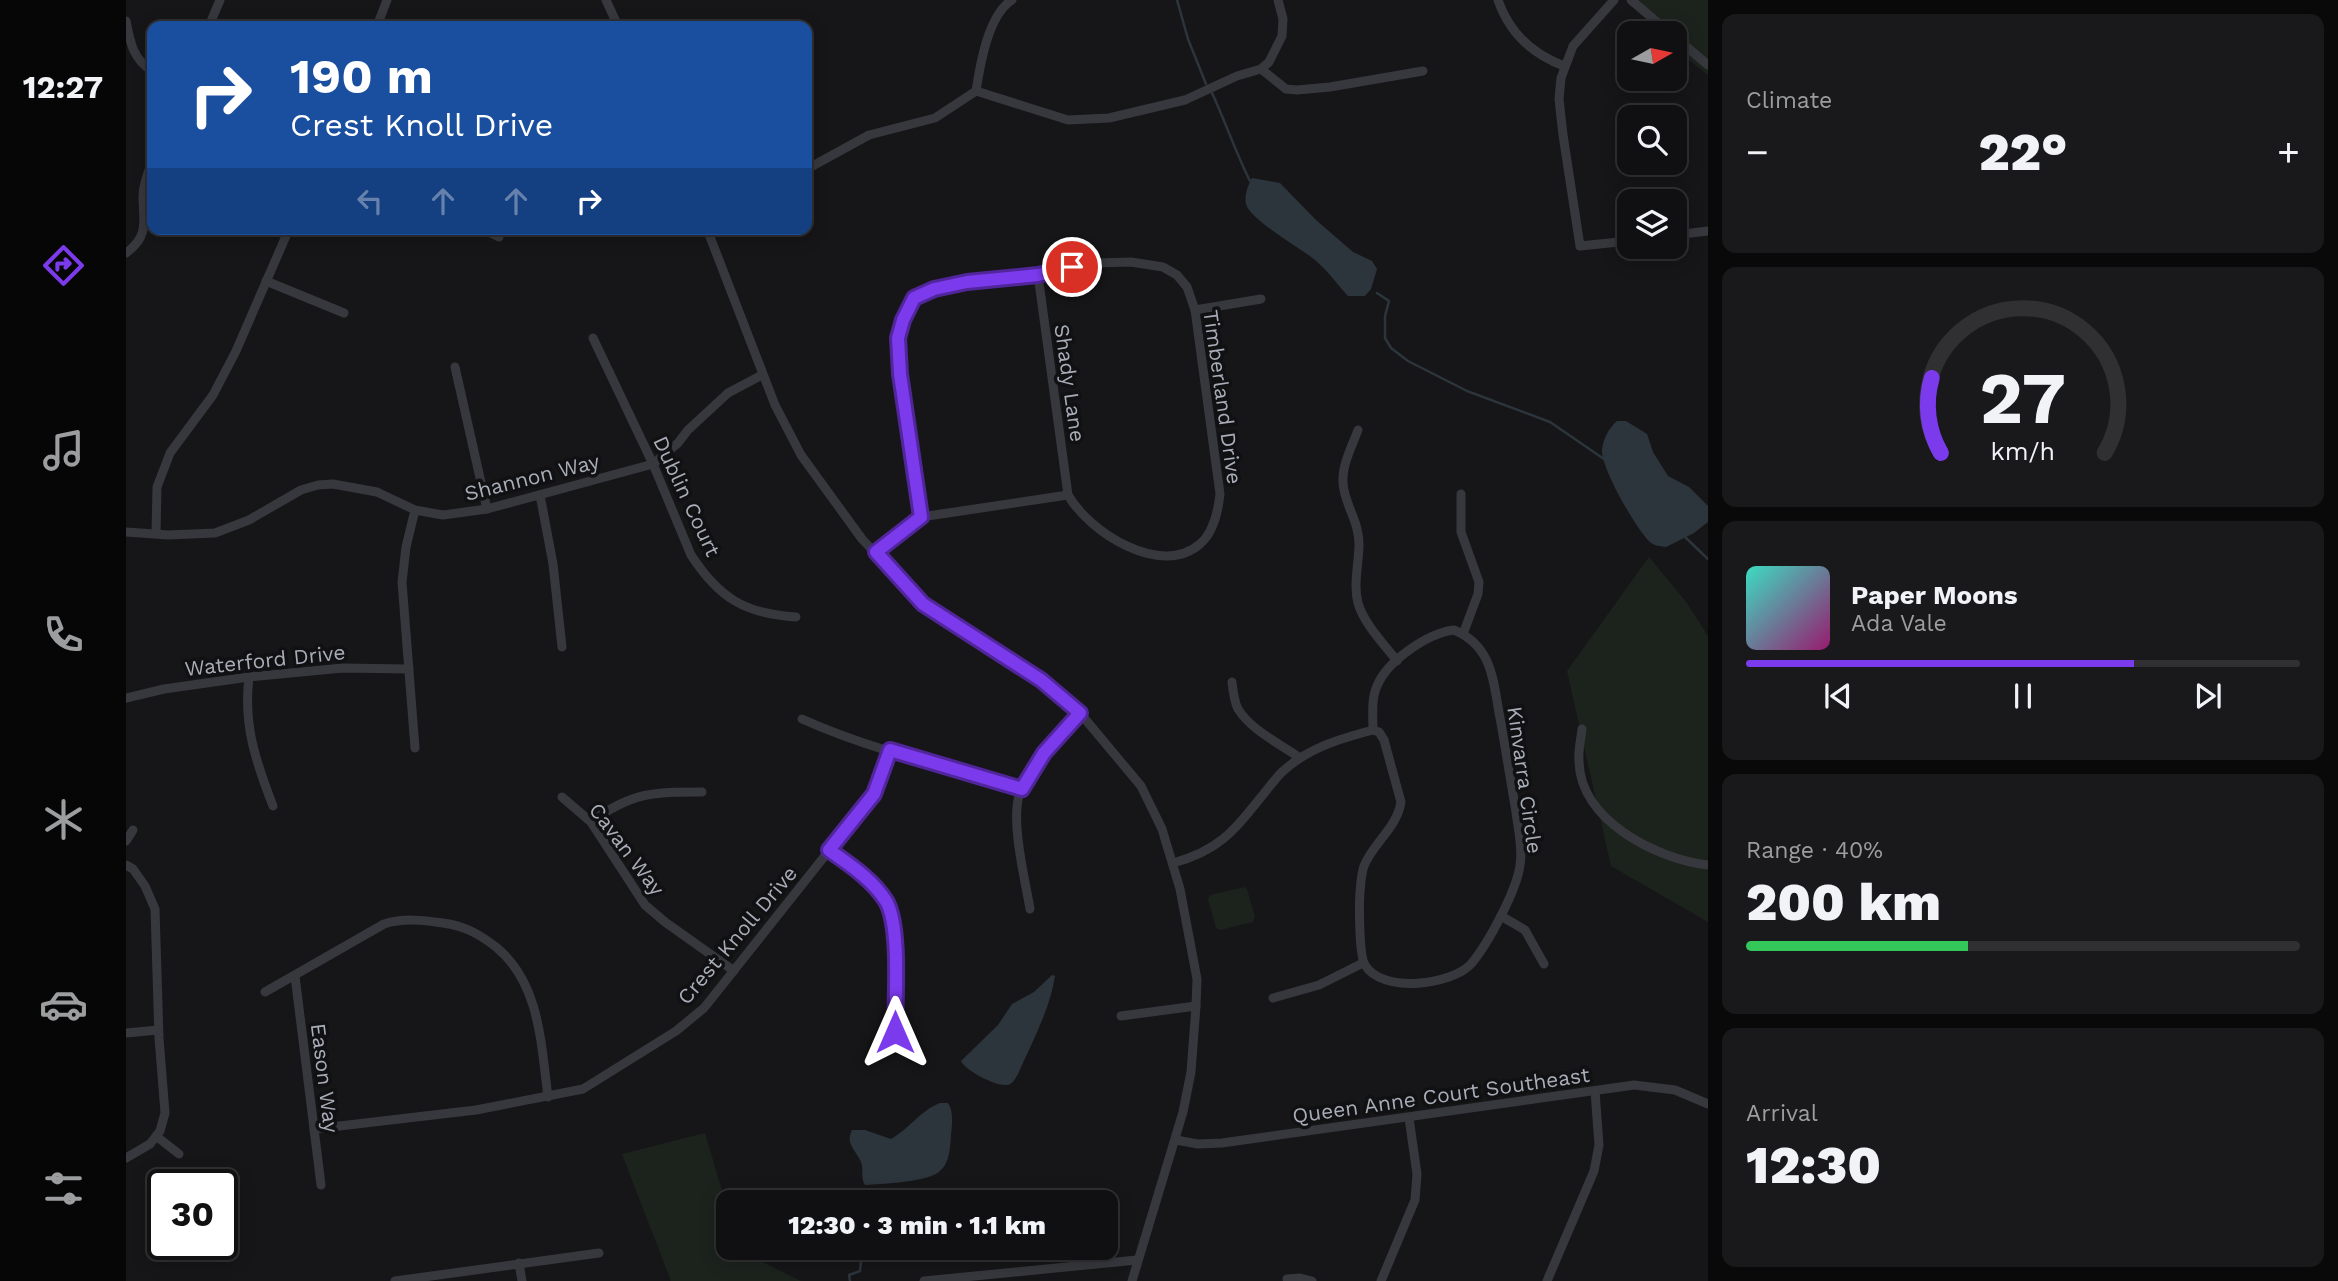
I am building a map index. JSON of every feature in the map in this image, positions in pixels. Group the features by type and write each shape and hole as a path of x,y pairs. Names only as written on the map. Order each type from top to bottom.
{"street":[{"path":"211,21 220,0"},
{"path":"380,21 387,0"},
{"path":"606,0 616,21"},
{"path":"812,166 869,135 935,118 976,91 980,64 990,34 1002,9 1012,0"},
{"path":"976,91 1068,120 1088,120 1160,108 1198,95 1249,71 1261,69 1269,62 1282,36 1283,19 1278,0"},
{"path":"1498,0 1502,12 1521,40 1547,59 1564,65"},
{"path":"1614,0 1573,46 1564,65 1559,99 1580,246 1617,243"},
{"path":"1631,0 1656,21"},
{"path":"126,21 135,54 147,67"},
{"path":"1687,47 1708,65"},
{"path":"1261,69 1286,89 1297,90 1423,71"},
{"path":"126,253 135,247 146,223 143,195 147,180"},
{"path":"1687,234 1708,231"},
{"path":"156,533 157,488 170,453 213,395 236,351 286,235"},
{"path":"709,235 762,375 801,455 855,529 923,604 1041,680 1080,713 1141,786 1162,829 1173,863 1197,979 1196,1006 1191,1072 1176,1140 1132,1281"},
{"name":"Timberland Drive","path":"921,517 900,374 898,338 914,298 934,289 967,282 1038,275 1094,263 1131,261 1171,270 1183,279 1195,310 1220,494 1217,514 1200,544 1180,554 1154,556 1130,547 1104,532 1077,511 1068,495"},
{"name":"Shady Lane","path":"1038,275 1068,495"},
{"path":"267,281 344,313"},
{"path":"1195,310 1261,299"},
{"name":"Dublin Court","path":"593,338 653,464 691,555 712,584 732,601 756,610 796,617"},
{"path":"455,367 487,509"},
{"name":"Shannon Way","path":"126,532 168,535 215,533 249,520 301,490 333,484 377,492 415,510 443,515 487,509 653,464 728,393 762,375"},
{"path":"1358,430 1342,481 1355,517 1360,541 1356,593 1363,614 1397,661"},
{"path":"1373,730 1373,699 1382,676 1429,636 1454,630 1463,634 1478,594 1479,582 1461,532 1461,494"},
{"path":"540,495 553,564 562,647"},
{"path":"876,552 921,517 1068,495"},
{"path":"415,510 406,547 402,582 415,748"},
{"name":"Kinvarra Circle","path":"1363,963 1391,983 1447,978 1458,973 1471,964 1501,916 1518,878 1521,862 1520,842 1489,663 1480,648 1469,636 1463,634"},
{"name":"Waterford Drive","path":"126,698 248,677 344,668 409,669"},
{"path":"248,677 246,704 250,737 258,768 273,806"},
{"path":"1232,681 1234,699 1243,714 1258,729 1300,758"},
{"path":"1030,909 1017,827 1017,810 1022,789 1044,753 1080,713"},
{"path":"802,719 890,750 1022,789"},
{"path":"1582,729 1578,762 1583,782 1594,803 1610,821 1625,835 1670,858 1708,865"},
{"path":"1173,863 1210,850 1234,830 1280,774 1300,758 1329,742 1373,730 1379,732 1384,740 1401,802 1400,810 1390,828 1365,864 1360,893 1363,963 1320,985 1273,998"},
{"name":"Crest Knoll Drive","path":"314,1129 476,1110 583,1088 676,1031 704,1008 874,794 890,750"},
{"path":"591,822 612,807 632,798 656,792 702,792"},
{"name":"Cavan Way","path":"562,797 591,822 645,905 734,971"},
{"path":"126,841 133,830"},
{"path":"829,850 872,882 891,912 895,933 895,1032"},
{"path":"126,864 145,886 155,909 158,1030 164,1113 160,1131 156,1136 138,1153 126,1158"},
{"path":"1501,916 1525,930 1544,964"},
{"path":"265,992 367,933 398,920 431,921 461,926 480,934 510,959 523,979 533,1003 548,1097"},
{"name":"Eason Way","path":"295,976 321,1185"},
{"path":"1121,1016 1196,1006"},
{"path":"126,1033 158,1030"},
{"name":"Queen Anne Court Southeast","path":"1176,1140 1198,1144 1222,1143 1644,1084 1675,1090 1708,1104"},
{"path":"1547,1281 1594,1171 1599,1145 1595,1091"},
{"path":"1381,1281 1415,1200 1417,1174 1409,1118"},
{"path":"156,1136 179,1154"},
{"path":"395,1281 599,1253"},
{"path":"924,1281 1137,1260"},
{"path":"519,1263 522,1281"},
{"path":"1287,1279 1312,1281"}],"shaded area":[{"path":"1631,0 1708,0 1708,75 1687,58 1687,21 1650,21"},
{"path":"1252,178 1280,183 1316,220 1353,252 1372,261 1377,269 1371,289 1365,296 1348,296 1315,260 1277,234 1250,211 1246,201"},
{"path":"1617,421 1626,421 1647,434 1653,452 1668,476 1689,487 1708,506 1708,522 1694,533 1666,547 1650,542 1620,498 1603,459 1605,438"},
{"path":"1649,557 1686,602 1708,636 1708,922 1611,866 1567,671"},
{"path":"1244,887 1247,889 1255,917 1253,922 1220,930 1216,928 1208,899 1210,895"},
{"path":"1052,975 1055,976 1053,989 1045,1014 1013,1082 1007,1085 994,1083 964,1065 961,1061 998,1025 1012,1004 1034,992"},
{"path":"940,1103 948,1103 952,1119 949,1154 940,1171 916,1180 865,1185 861,1162 850,1143 852,1130 865,1130 891,1139"},
{"path":"705,1133 722,1190 716,1190 716,1260 758,1260 801,1281 671,1281 622,1154"}],"waterway":[{"path":"1177,0 1188,39 1206,84"},
{"path":"1212,93 1250,181"},
{"path":"1377,293 1389,301 1385,316 1385,338 1391,348 1408,361 1467,391 1550,422 1604,459"},
{"path":"1685,537 1708,559"},
{"path":"850,1281 849,1275 860,1271 861,1261"}],"route":[{"path":"895,1032 895,933 891,912 872,882 829,850 874,794 890,750 1022,789 1044,753 1080,713 1041,680 923,604 876,552 921,517 900,374 898,338 914,298 934,289 967,282 1038,275 1072,267"}]}
